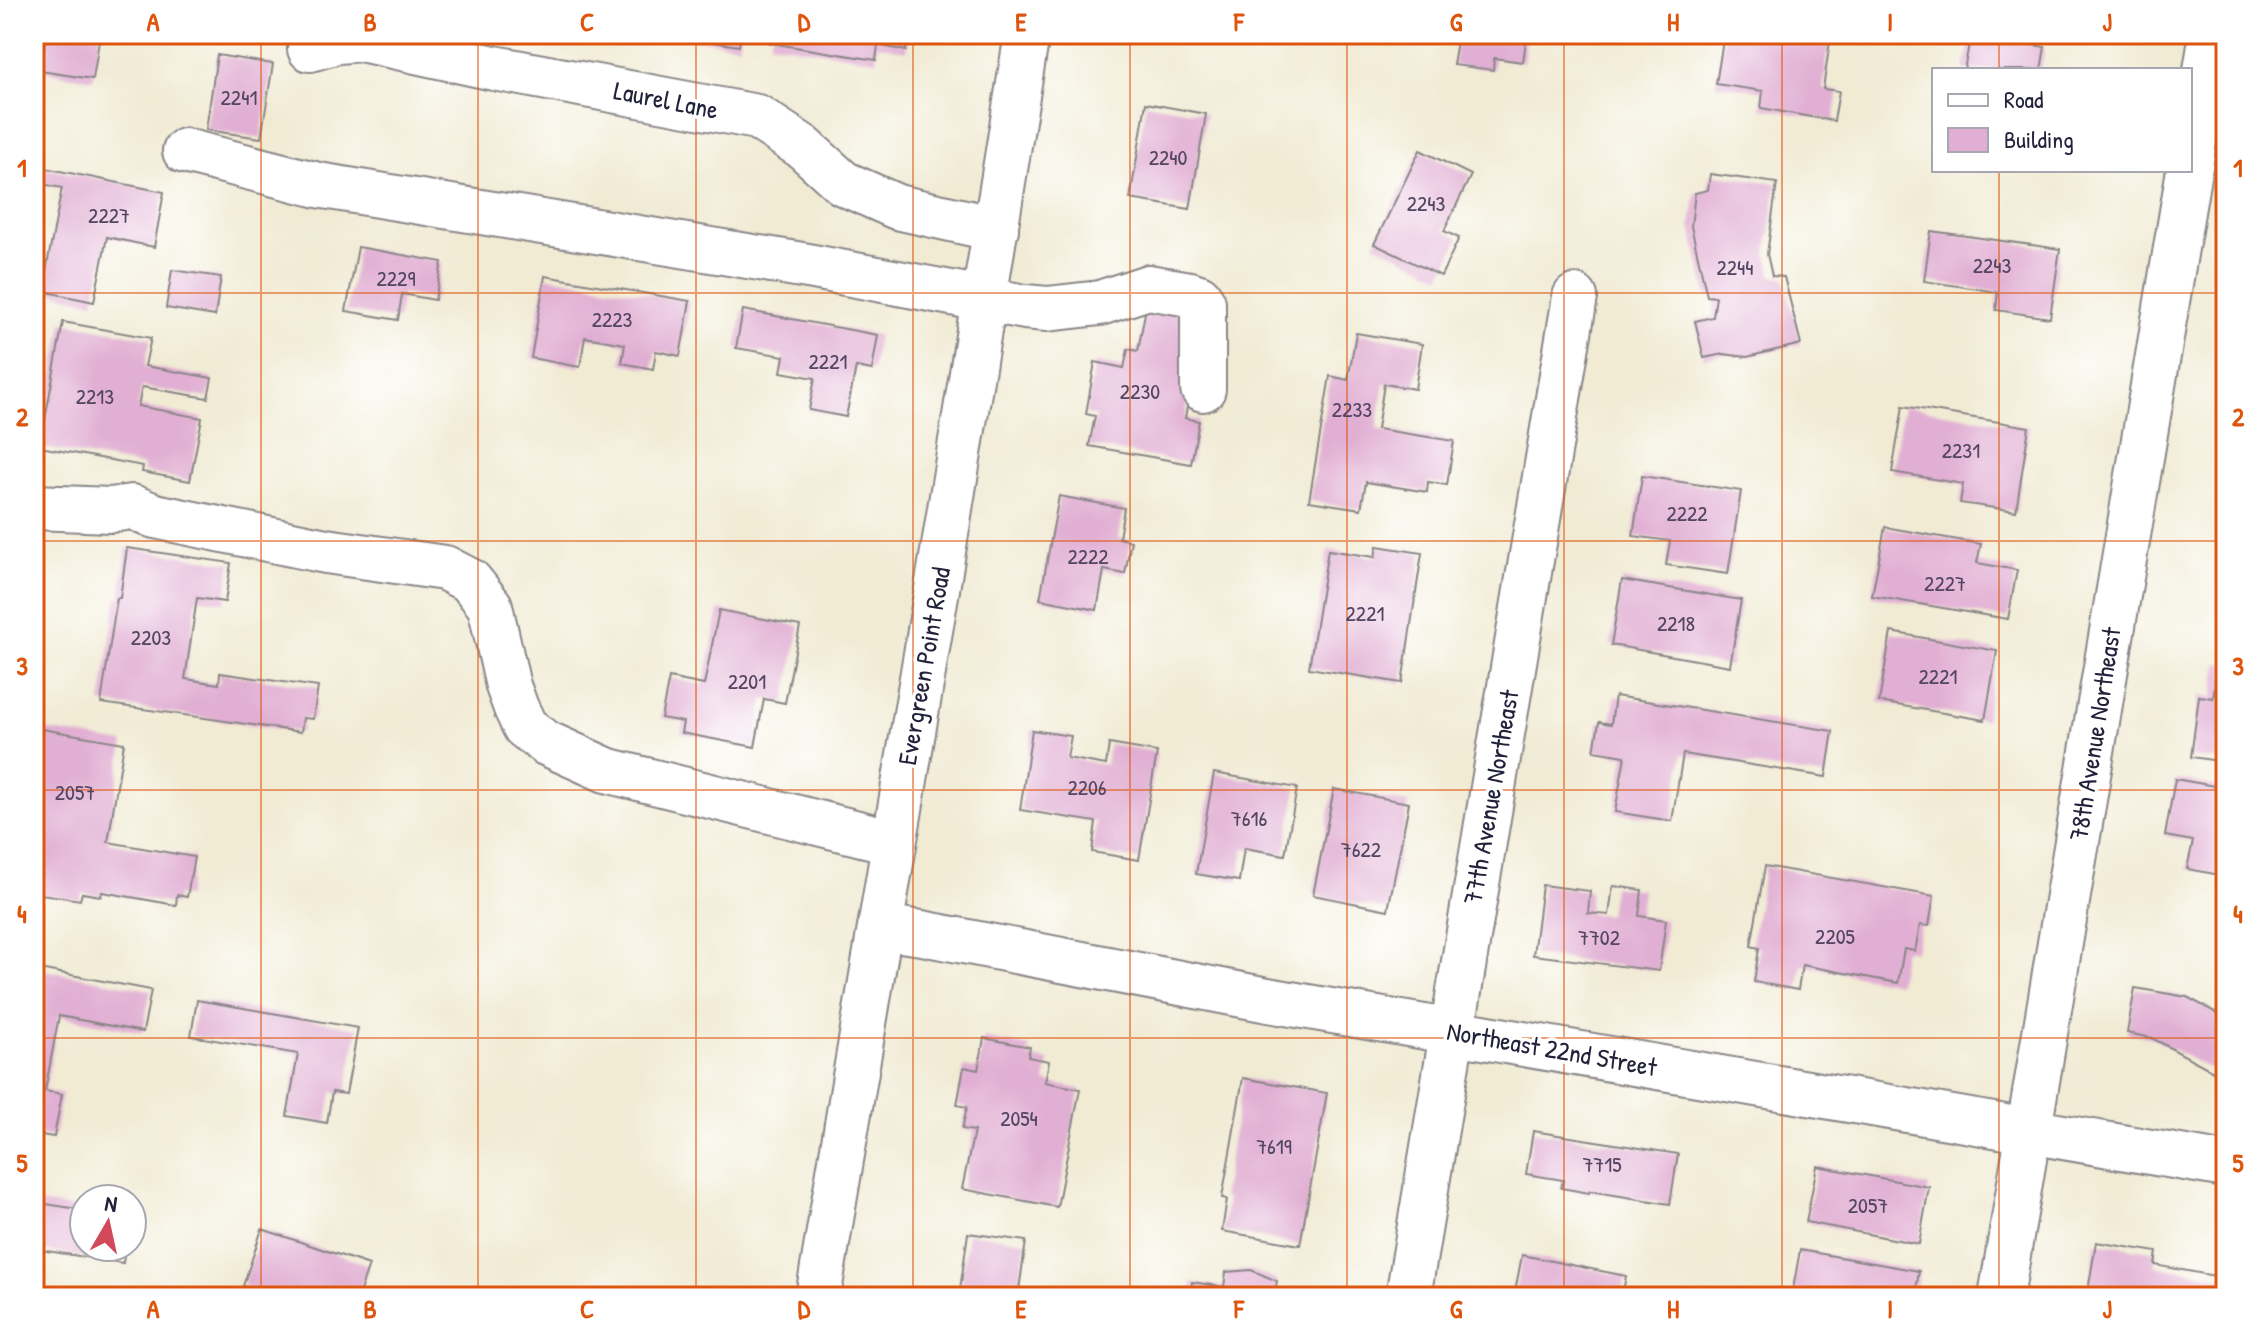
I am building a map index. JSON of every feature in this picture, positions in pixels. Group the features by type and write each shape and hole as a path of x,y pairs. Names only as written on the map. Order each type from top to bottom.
{"street":[{"name":"Evergreen Point Road","path":"818,1297 1027,34"},
{"name":"78th Avenue Northeast","path":"2192,156 2212,34"},
{"name":"Laurel Lane","path":"310,49 338,41 361,39 494,68 757,117 803,147 843,183 897,207 996,229"},
{"path":"185,151 318,185 808,266 984,300 1047,309 1100,303 1148,287 1199,297 1203,303 1203,389"},
{"name":"78th Avenue Northeast","path":"2001,1297 2189,172"},
{"name":"77th Avenue Northeast","path":"1408,1297 1575,297"},
{"path":"34,507 111,510 132,507 155,516 326,551 445,568 470,581 490,606 516,708 525,727 546,743 606,770 894,842"},
{"name":"Northeast 22nd Street","path":"880,927 1268,1000 2226,1165"}],"building":[{"path":"46,34 100,34 93,79 40,71"},
{"path":"675,34 741,34 739,46"},
{"path":"772,34 909,34 906,51 878,45 876,60 770,43"},
{"path":"1197,34 1230,34 1225,46"},
{"path":"1458,34 1527,34 1523,62 1494,58 1493,70 1453,65"},
{"path":"1724,34 1845,34 1843,43 1830,41 1823,89 1839,91 1834,121 1761,108 1763,91 1716,84"},
{"path":"1971,34 2045,47 2041,68 1964,68"},
{"path":"217,55 273,64 261,138 206,130"},
{"path":"1146,103 1206,114 1190,209 1130,199"},
{"path":"1420,150 1471,175 1444,231 1459,238 1441,276 1374,244"},
{"path":"45,168 164,192 154,247 107,237 94,302 42,291 62,188 42,184"},
{"path":"1710,174 1777,183 1767,254 1772,276 1784,277 1801,344 1747,357 1723,354 1704,358 1695,321 1713,317 1716,297 1707,296 1691,226 1695,193 1708,190"},
{"path":"1931,231 2060,249 2050,318 1996,310 1998,292 1924,281"},
{"path":"358,247 442,262 435,300 402,294 398,320 346,311"},
{"path":"172,270 221,277 215,316 166,308"},
{"path":"545,276 690,301 680,356 656,351 653,369 622,363 625,344 585,337 580,367 531,358"},
{"path":"1149,291 1195,300 1195,363 1185,418 1199,421 1191,464 1089,446 1095,416 1086,414 1095,362 1124,368 1128,349 1138,351"},
{"path":"743,310 878,335 872,370 856,367 846,417 809,410 815,378 781,372 784,356 736,348"},
{"path":"63,322 151,338 145,366 212,378 208,398 142,387 138,406 202,418 190,481 142,472 143,466 40,447"},
{"path":"1356,333 1422,344 1415,389 1384,384 1377,429 1454,441 1447,485 1428,482 1427,492 1366,482 1361,509 1309,501 1330,376 1348,380"},
{"path":"1903,406 2029,427 2016,511 1960,503 1963,484 1892,472"},
{"path":"1642,476 1741,491 1728,574 1666,565 1670,541 1633,536"},
{"path":"1059,496 1124,508 1119,538 1131,541 1125,574 1104,570 1097,610 1040,599"},
{"path":"1885,527 1981,544 1977,563 2017,570 2008,619 1872,596"},
{"path":"1377,546 1422,553 1402,683 1309,668 1328,550 1375,557"},
{"path":"127,548 231,563 225,602 197,598 185,679 219,684 220,673 318,687 313,719 303,718 301,732 101,703"},
{"path":"1622,580 1741,600 1730,666 1611,645"},
{"path":"719,610 800,626 785,703 764,699 755,747 681,733 683,722 661,718 669,678 704,685"},
{"path":"1891,632 1997,651 1985,720 1879,702"},
{"path":"2218,663 2226,664 2226,762 2191,757 2199,696 2213,698"},
{"path":"1615,696 1833,731 1826,777 1683,754 1672,821 1615,812 1625,756 1594,751 1599,722 1611,724"},
{"path":"36,728 124,743 108,842 194,857 187,897 177,895 176,905 102,892 101,896 82,893 80,900 34,893"},
{"path":"1032,730 1071,736 1067,758 1106,765 1109,744 1157,752 1139,860 1092,852 1096,822 1020,810"},
{"path":"1214,773 1297,788 1285,855 1244,848 1239,881 1196,874"},
{"path":"2175,779 2226,788 2226,876 2187,869 2193,841 2165,836"},
{"path":"1334,789 1409,803 1388,910 1313,895"},
{"path":"1765,866 1934,896 1929,926 1920,925 1915,951 1904,949 1898,983 1802,965 1798,990 1754,982 1759,948 1751,946"},
{"path":"1542,885 1590,891 1588,913 1609,915 1613,886 1642,890 1639,916 1666,920 1659,971 1533,955"},
{"path":"34,968 151,990 143,1032 59,1016 45,1091 62,1094 54,1137 34,1134"},
{"path":"2135,988 2187,997 2226,1018 2226,1078 2152,1038 2127,1033"},
{"path":"197,1000 358,1028 346,1094 332,1092 327,1123 287,1116 298,1054 191,1036"},
{"path":"984,1038 1030,1047 1028,1057 1049,1061 1045,1082 1080,1089 1057,1207 962,1189 974,1131 962,1129 967,1107 957,1105 964,1067 978,1070"},
{"path":"1243,1078 1327,1093 1300,1245 1222,1231 1227,1199 1222,1198"},
{"path":"1533,1131 1678,1154 1670,1204 1561,1188 1563,1180 1526,1174"},
{"path":"1817,1166 1929,1187 1919,1244 1806,1222"},
{"path":"34,1202 68,1207 68,1254 34,1249"},
{"path":"262,1229 369,1265 358,1297 275,1297 243,1286"},
{"path":"968,1233 1026,1241 1018,1297 959,1297"},
{"path":"2096,1242 2157,1252 2155,1265 2226,1278 2226,1297 2087,1297"},
{"path":"1800,1250 1919,1271 1915,1297 1828,1297 1793,1289"},
{"path":"1522,1255 1626,1276 1622,1297 1514,1297"},
{"path":"1251,1270 1277,1281 1274,1297 1190,1297 1192,1282 1224,1287 1226,1272"}]}
